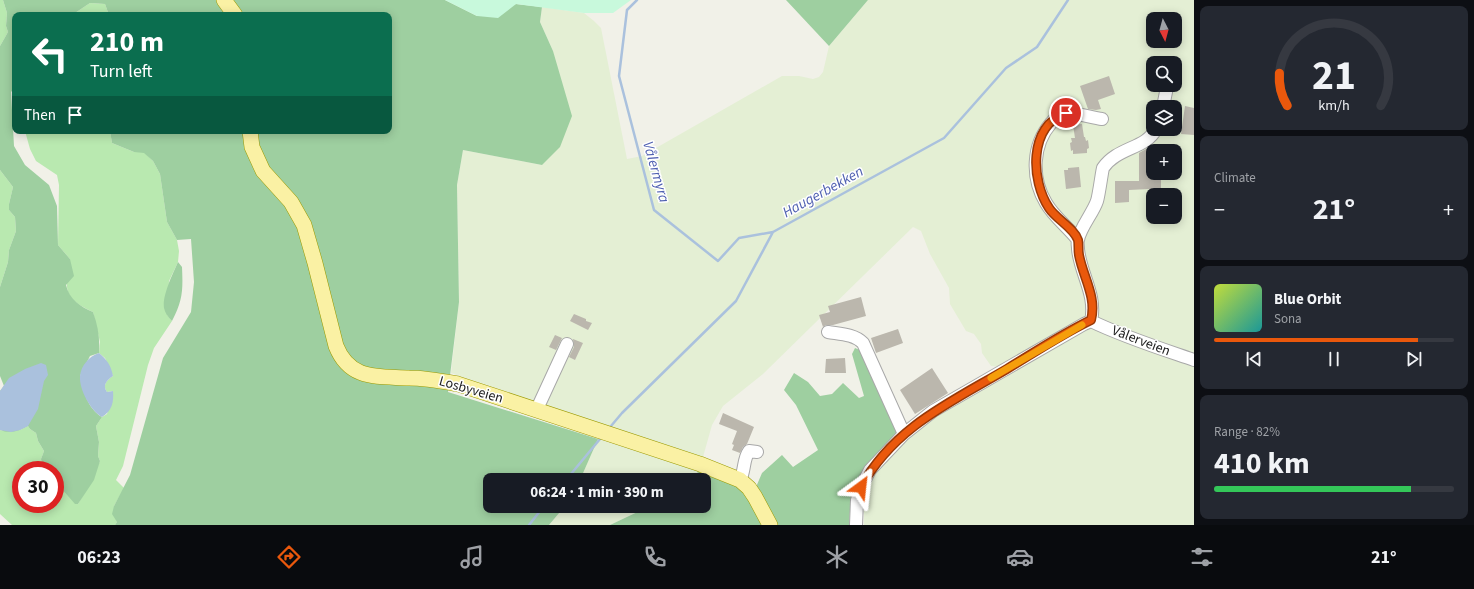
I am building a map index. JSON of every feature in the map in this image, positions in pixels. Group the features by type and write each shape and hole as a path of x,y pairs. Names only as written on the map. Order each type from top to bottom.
{"main road":[{"path":"224,0 232,12"},
{"name":"Losbyveien","path":"250,134 252,147 263,171 291,202 304,225 316,263 336,346 340,355 348,366 359,373 374,377 433,379 458,384 700,464 740,480 749,488 770,525"}],"street":[{"path":"1164,100 1166,92"},
{"path":"1078,240 1072,232 1054,215 1045,202 1037,180 1037,152 1043,133 1060,115 1072,113 1102,119"},
{"path":"856,525 857,500 861,487 870,470 904,434 933,412 1091,320 1093,312 1092,297 1079,255 1078,240 1096,203 1100,190 1102,170 1122,151 1139,145 1151,136"},
{"name":"Vålerveien","path":"1091,320 1114,332 1137,341 1194,360"},
{"path":"828,332 851,336 862,343 904,434"},
{"path":"537,409 567,344"},
{"path":"740,480 743,474 748,452 756,452"}],"green space":[{"path":"0,0 3,0 7,13 6,26 8,32 0,46"},
{"path":"3,0 445,0 477,16 516,4 542,7 540,22 553,51 572,116 560,147 542,165 463,150 457,185 459,302 448,392 598,439 583,473 483,473 483,513 559,513 549,525 115,525 117,522 112,514 114,506 130,475 163,358 191,312 194,282 191,239 177,240 167,222 160,174 153,161 144,153 134,152 112,143 110,134 392,134 392,12 108,12 105,4 90,3 76,12 12,12 11,92 12,134 13,134 14,146 25,165 49,185 57,206 58,245 70,259 74,276 66,285 76,302 93,312 98,332 99,353 90,356 80,376 87,399 97,414 102,417 96,426 99,442 98,456 100,461 94,480 78,504 75,504 64,491 64,461 41,461 44,451 38,441 36,433 28,426 7,432 0,430 0,391 4,386 0,376 0,287 8,262 9,250 16,231 15,217 9,210 13,187 0,170 0,46 8,32 6,26 7,13"},
{"path":"445,0 631,0 613,13 584,13 516,4 498,18 477,16"},
{"path":"786,0 868,0 829,46"},
{"path":"868,0 1194,0 1194,525 864,525 864,488 893,452 925,423 973,393 1008,376 1002,367 991,366 982,353 981,344 974,334 966,331 950,304 949,288 930,254 921,231 913,227 763,374 723,406 712,425 703,457 451,373 459,302 457,185 463,150 542,165 553,51 540,22 542,7 584,13 601,28 627,159 642,156 782,76 799,76 813,79 819,77 823,72 829,46"},
{"path":"90,3 105,4 108,12 76,12"},
{"path":"26,134 110,134 112,143 134,152 144,152 153,161 160,174 167,222 177,240 179,251 178,262 169,281 167,315 172,321 154,348 148,365 123,466 116,480 124,488 114,506 117,522 115,525 12,525 0,514 0,430 20,430 28,426 36,433 38,441 44,451 41,461 12,461 12,513 64,513 64,490 78,504 100,461 98,456 99,442 96,426 102,417 107,414 113,391 107,392 105,387 106,383 113,376 105,358 99,353 100,342 93,312 76,302 68,292 67,278 70,259 58,245 59,185 57,175 36,161 30,149"},
{"path":"0,170 13,187 9,210 15,217 16,231 9,250 8,262 0,287"},
{"path":"178,262 182,267 182,289 180,301 172,321 165,312 164,303 168,285"},
{"path":"855,348 867,353 900,431 873,460 851,495 849,525 610,525 635,513 711,513 711,475 756,487 762,473 782,455 793,467 818,450 796,405 784,390 794,373 808,382 820,396 832,394 843,383 859,398 864,396 852,354"},
{"path":"598,439 698,471 697,473 583,473"},
{"path":"559,513 635,513 610,525 549,525"}],"water":[{"path":"99,353 108,363 113,376 107,381 105,387 107,392 113,391 113,402 108,412 102,417 86,400 80,382 80,376 84,365 92,356"},
{"path":"41,363 46,365 48,375 44,381 38,409 28,426 11,432 0,430 0,391 9,378 25,369"}],"building":[{"path":"1109,76 1115,94 1098,100 1101,109 1088,109 1080,86"},
{"path":"1185,106 1194,108 1194,135 1182,134"},
{"path":"1082,124 1084,137 1086,141 1088,140 1089,148 1087,149 1087,153 1073,154 1070,143 1072,142 1071,138 1075,138 1073,125"},
{"path":"1146,149 1146,180 1161,180 1161,188 1129,190 1129,202 1115,203 1115,181 1139,181 1139,153"},
{"path":"1079,167 1081,187 1066,189 1064,170"},
{"path":"861,297 866,316 823,327 819,315 830,312 828,306"},
{"path":"574,314 592,323 588,330 570,321"},
{"path":"898,329 903,343 876,353 871,338"},
{"path":"555,335 562,338 556,350 549,347"},
{"path":"573,339 583,343 575,360 569,357 574,347"},
{"path":"845,358 846,373 825,373 826,359"},
{"path":"932,368 948,393 915,414 900,390"},
{"path":"723,413 754,427 747,444 743,447 740,453 732,450 734,445 732,444 737,431 719,424"}],"waterway":[{"name":"Vålermyra","path":"637,0 627,10 619,76 654,210 718,261 739,238 773,232"},
{"name":"Haugerbekken","path":"611,426 622,413 736,301 773,232 944,138 1006,68 1037,47 1068,0"},
{"name":"Haugerbekken","path":"572,473 600,439"},
{"name":"Haugerbekken","path":"529,525 538,513"}],"slow traffic":[{"path":"991,378 1082,325"}],"route":[{"path":"861,487 870,470 914,425 969,390 1091,320 1093,312 1092,297 1079,255 1078,240 1050,210 1045,202 1037,180 1036,156 1043,133 1054,120 1060,115 1066,113"}]}
